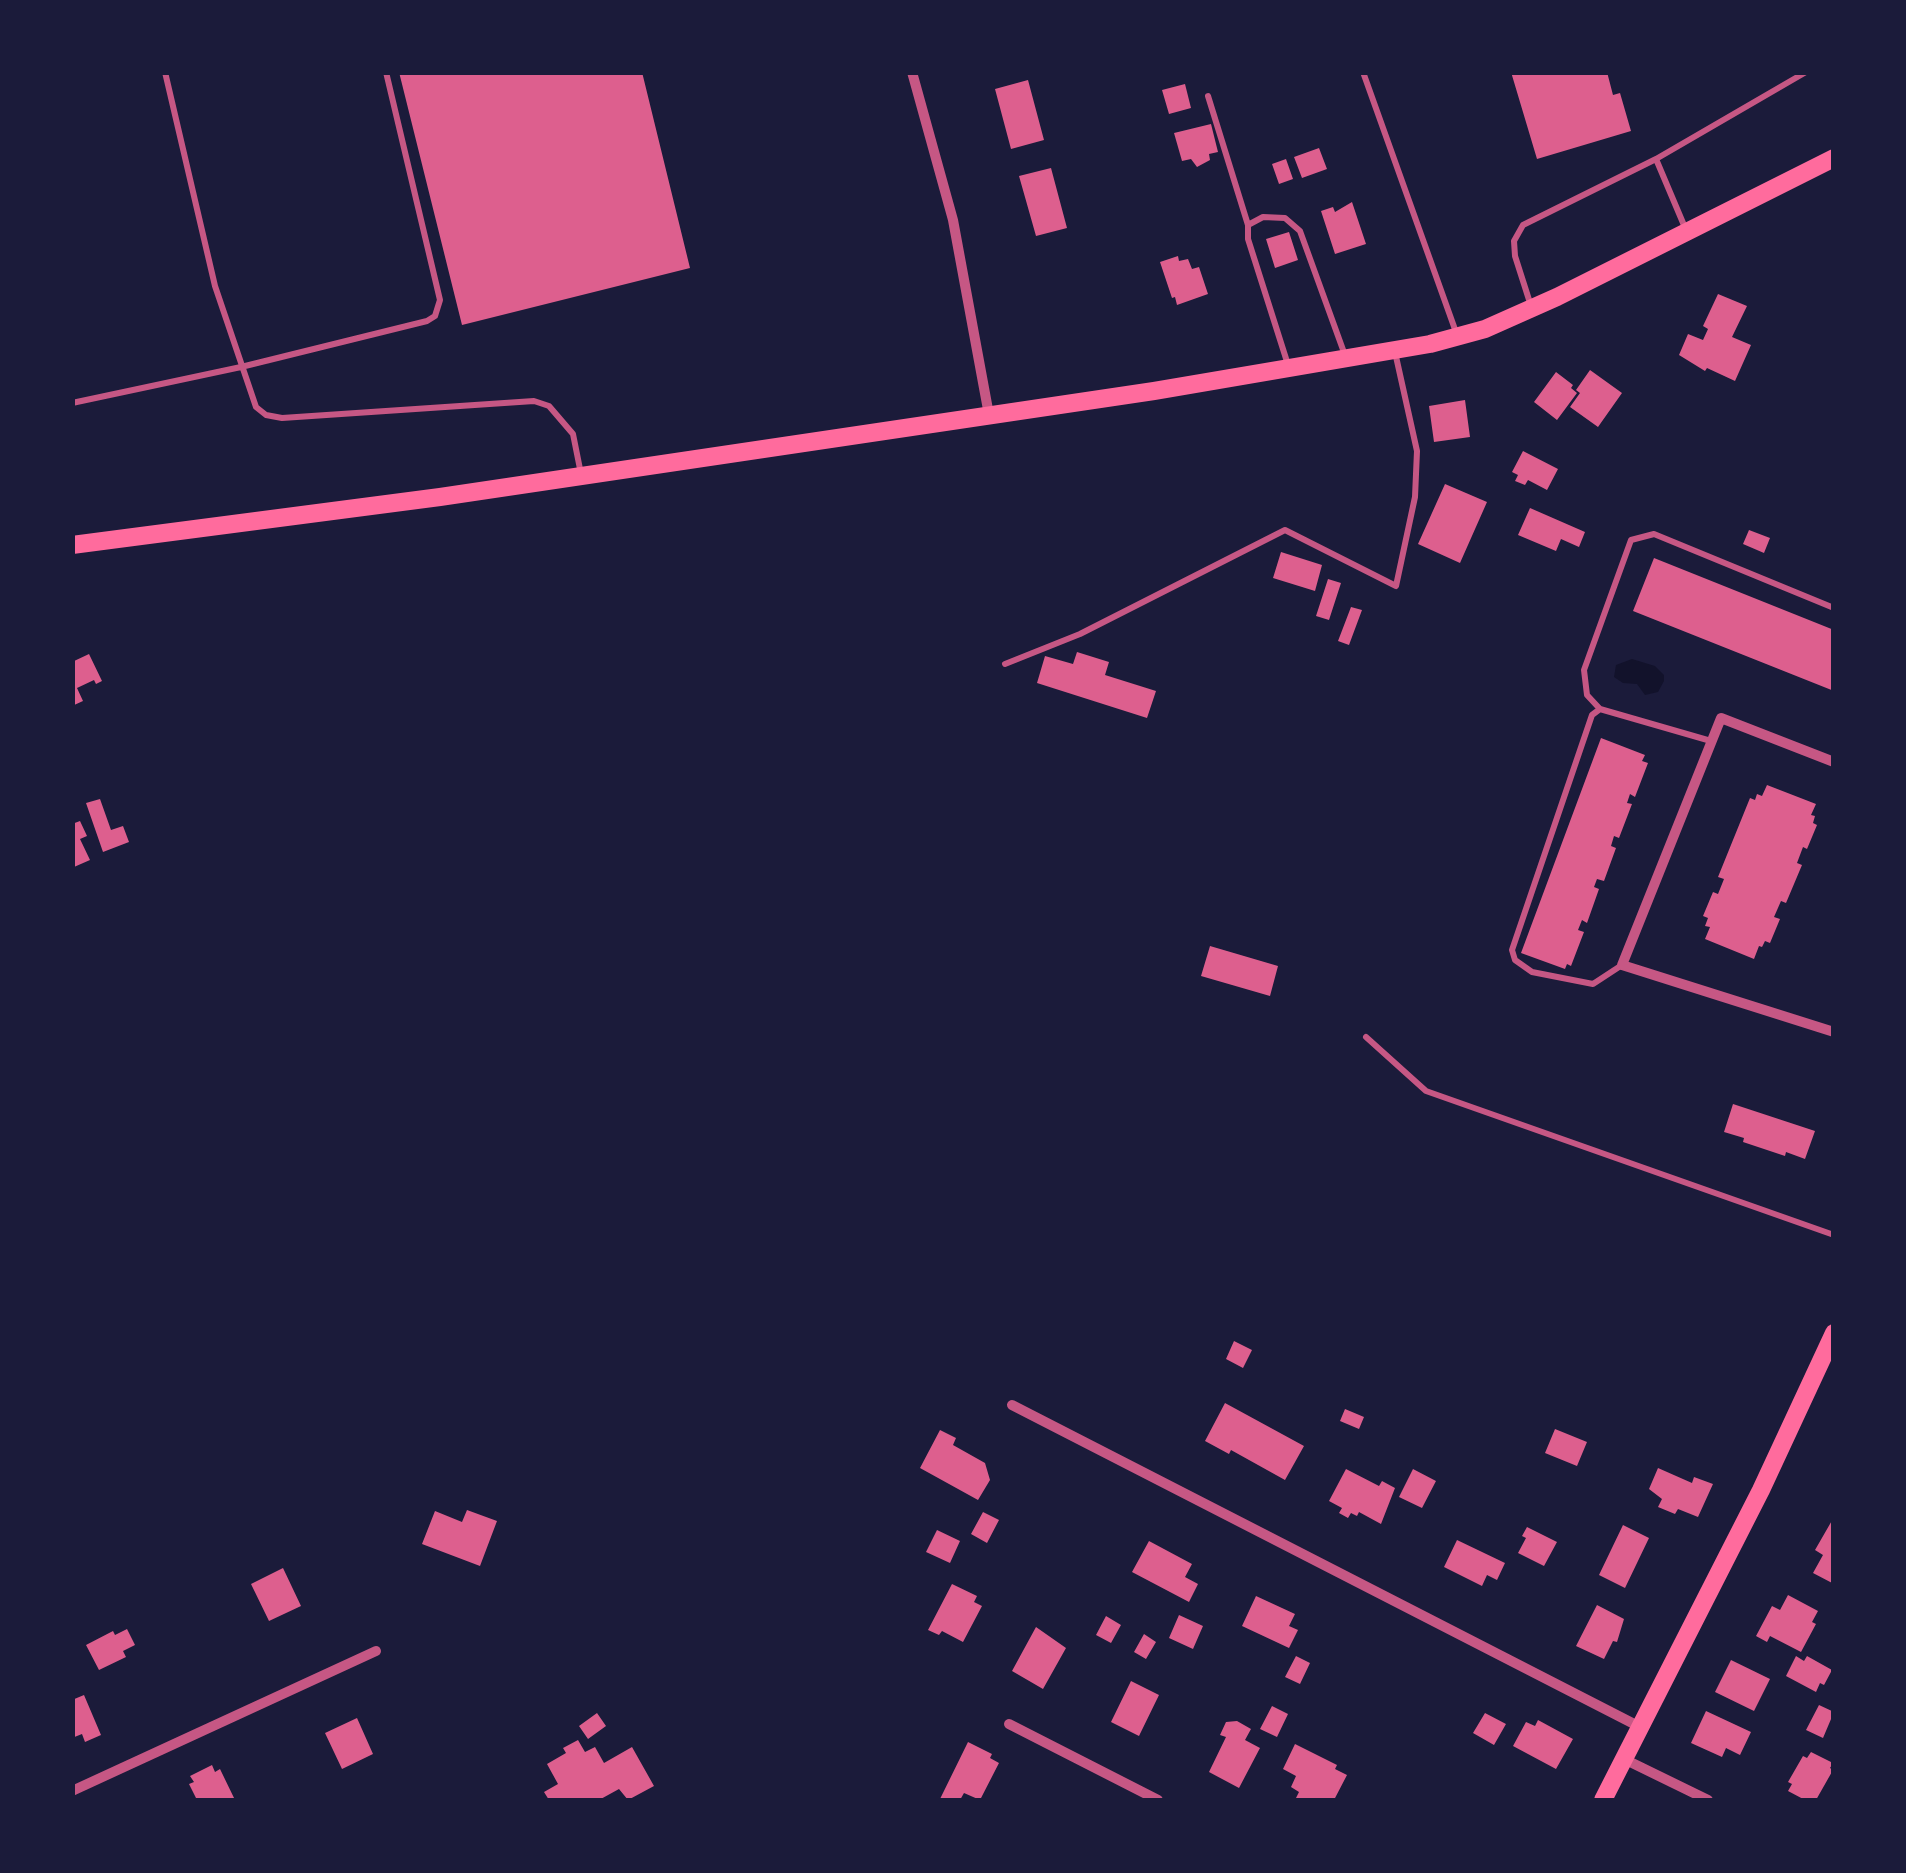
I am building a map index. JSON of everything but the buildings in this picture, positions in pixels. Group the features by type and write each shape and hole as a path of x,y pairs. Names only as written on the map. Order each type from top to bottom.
{"main road":[{"path":"72,545 440,497 989,415 1289,369 1458,337 1532,308 1834,158"},
{"path":"1603,1800 1761,1490 1834,1333"}],"street":[{"path":"912,72 952,220 989,415"},
{"path":"1834,762 1721,718 1622,966 1834,1032"},
{"path":"1012,1405 1640,1727"},
{"path":"72,1791 376,1652"},
{"path":"1009,1724 1158,1800"},
{"path":"1624,1760 1708,1800"}],"lane":[{"path":"165,72 211,269 256,407 282,418 534,401 549,406 573,434 581,474"},
{"path":"72,403 427,321 439,309 386,72"},
{"path":"1363,72 1458,337"},
{"path":"1532,308 1515,256 1517,231 1534,218 1656,159 1806,72"},
{"path":"1208,96 1289,369"},
{"path":"1656,159 1687,231"},
{"path":"1248,225 1263,217 1285,218 1300,231 1346,359"},
{"path":"1004,664 1080,634 1284,530 1396,586 1415,497 1417,451 1395,350"},
{"path":"1712,741 1600,709 1587,695 1584,670 1631,540 1654,534 1834,608"},
{"path":"1600,709 1592,715 1512,950 1514,960 1532,972 1593,984 1622,966"},
{"path":"1366,1037 1426,1091 1834,1236"}],"shaded area":[{"path":"1632,659 1655,666 1664,675 1658,692 1645,695 1637,684 1623,683 1614,677 1616,665"}]}
